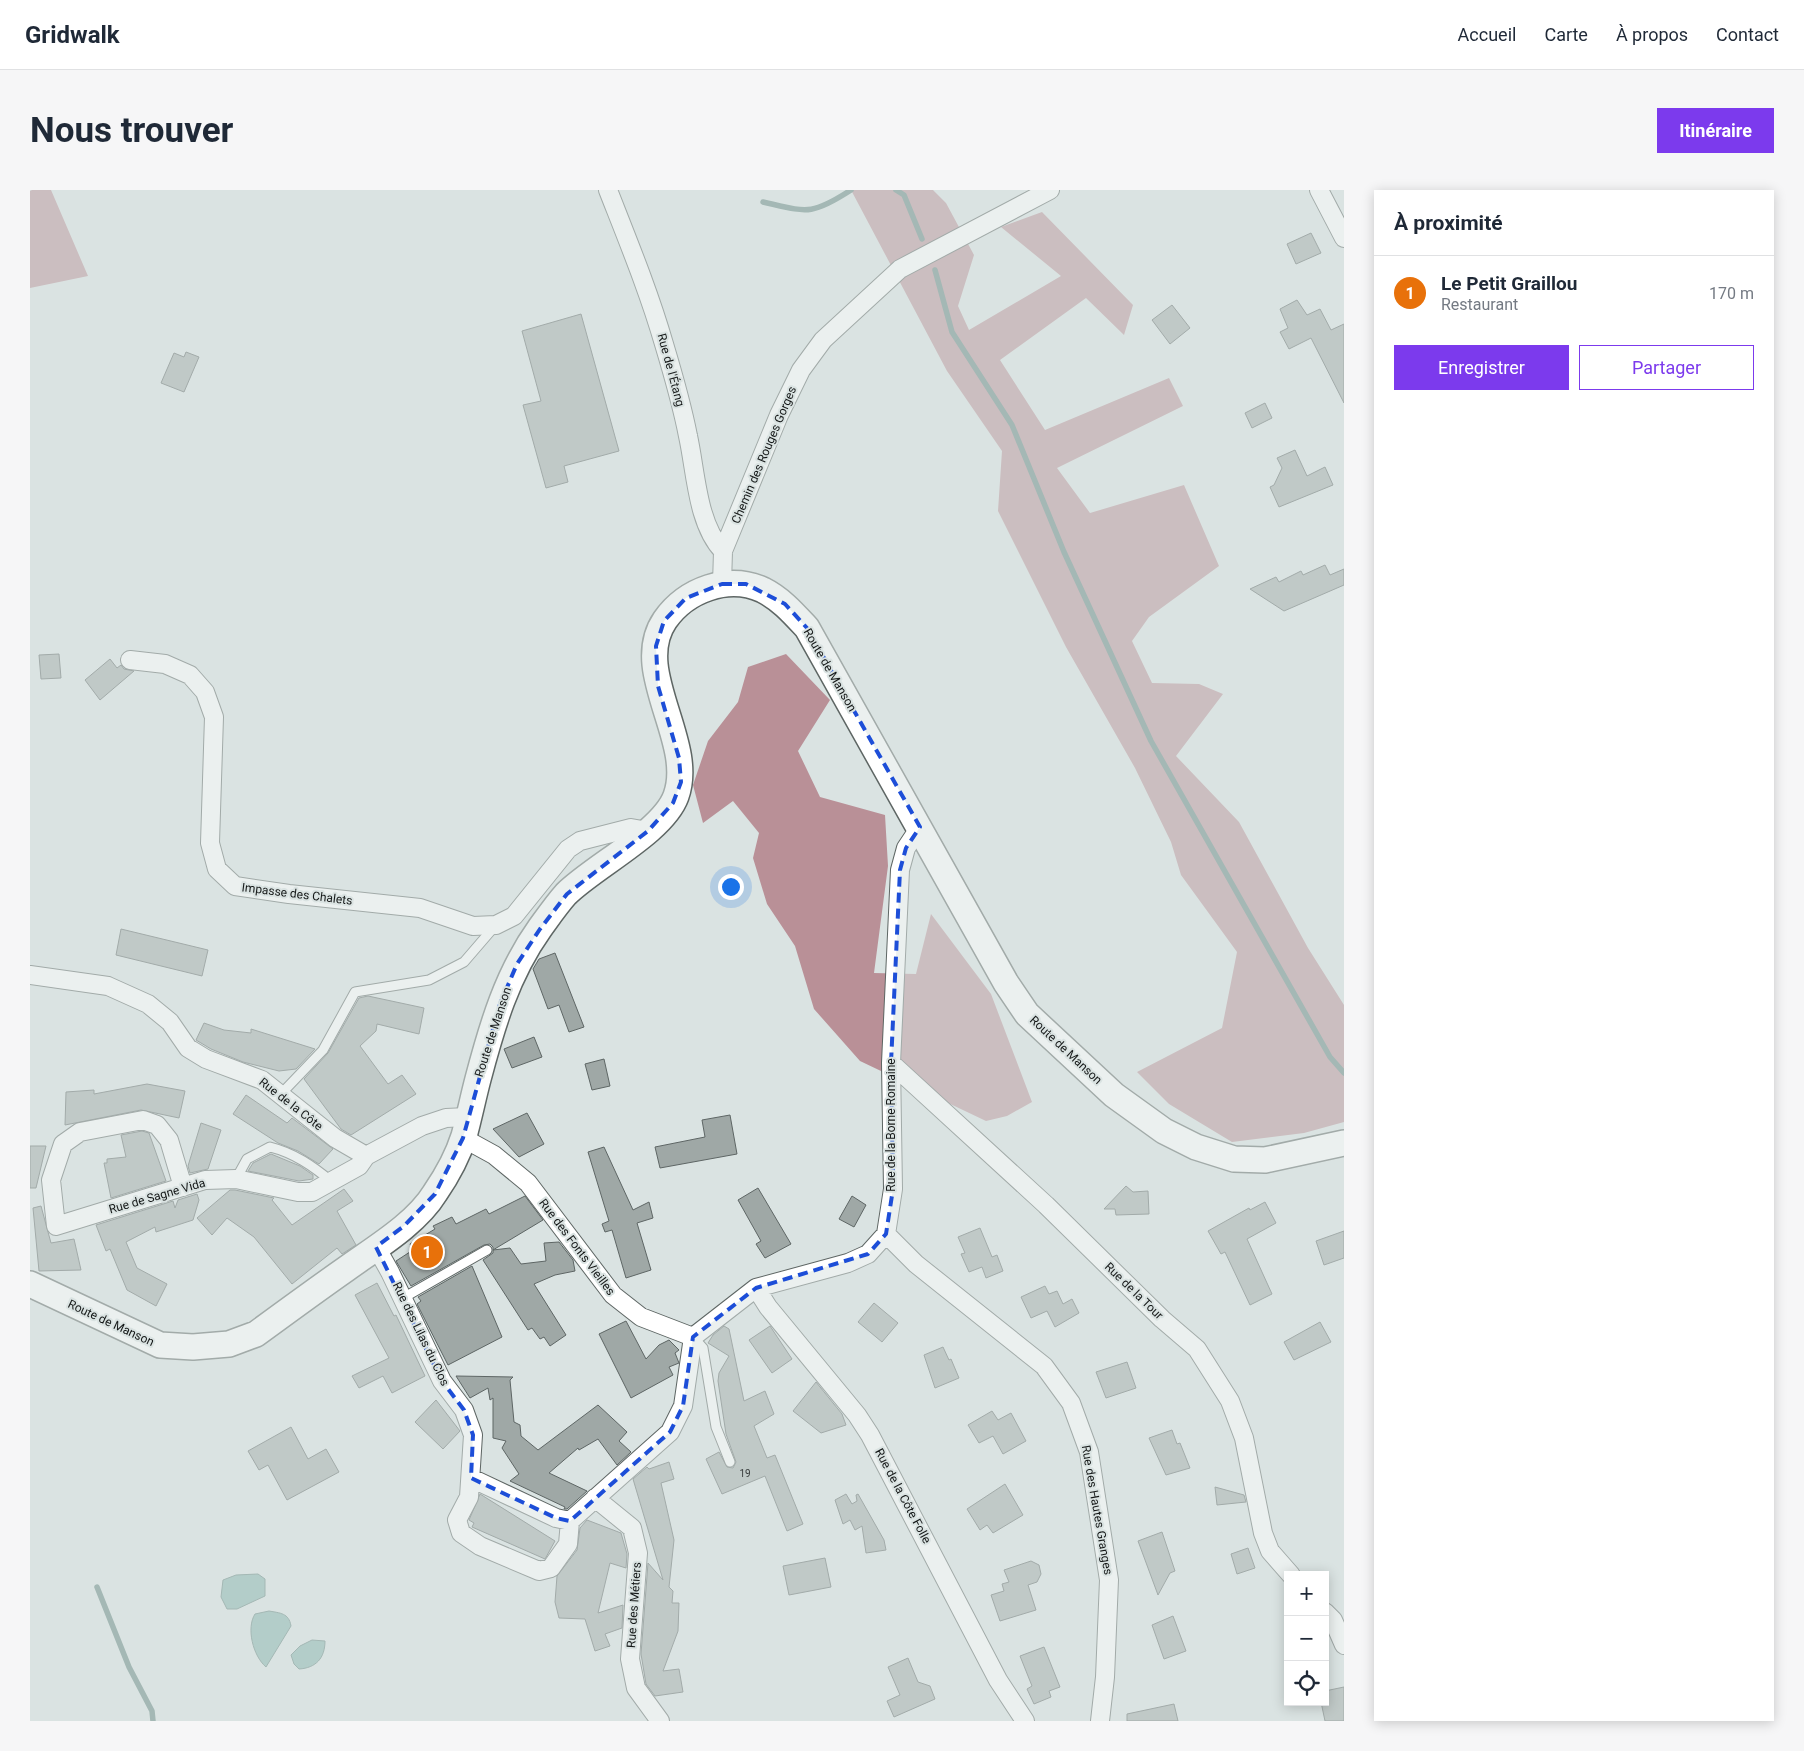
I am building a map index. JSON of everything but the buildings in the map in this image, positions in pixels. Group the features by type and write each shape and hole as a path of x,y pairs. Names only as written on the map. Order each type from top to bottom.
{"street":[{"name":"Rue de l'Étang","path":"608,190 651,300 688,436 710,536 723,551"},
{"name":"Chemin des Rouges Gorges","path":"723,551 779,414 801,370 823,340 900,269 1050,190"},
{"path":"1319,190 1344,238"},
{"path":"722,584 723,551"},
{"name":"Route de Manson","path":"30,1284 160,1345 193,1347 230,1344 256,1334 404,1226 435,1194 465,1128 500,1004 517,964 567,894 648,830 673,804 681,782 674,733 658,686 656,646 664,621 686,598 702,589 722,584 746,584 764,590 785,604 807,628 1006,983 1028,1014 1114,1095 1164,1131 1196,1147 1234,1160 1264,1160 1344,1143"},
{"name":"Impasse des Chalets","path":"130,660 165,664 190,675 205,692 214,717 210,843 217,869 235,886 420,908 473,926 496,925"},
{"name":"Rue de la Borne Romaine","path":"886,1234 893,1190 891,1063 900,870 906,848 920,827"},
{"path":"496,925 514,916 568,849 580,841 631,828 648,830"},
{"name":"Rue de la Côte","path":"30,975 108,986 148,1004 170,1022 188,1048 206,1060 262,1080 335,1138 366,1156"},
{"name":"Rue de la Tour","path":"891,1063 1046,1205 1162,1319 1197,1349 1230,1402 1244,1438 1263,1533 1270,1551 1288,1571"},
{"name":"Rue de Sagne Vida","path":"183,1187 169,1140 157,1125 143,1120 80,1132 63,1144 52,1180 56,1226 183,1187 205,1180 236,1179 298,1192 312,1192 358,1166 366,1156 422,1126 446,1118 465,1128"},
{"name":"Rue des Fonts Vieilles","path":"465,1128 528,1183 613,1295 641,1317 693,1337"},
{"path":"471,1478 556,1518 570,1521 585,1510 595,1498 670,1432 683,1406 693,1337 756,1288 848,1263 868,1254 886,1234"},
{"name":"Rue des Hautes Granges","path":"886,1234 916,1264 1044,1366 1072,1403 1089,1452 1109,1580 1105,1677 1100,1721"},
{"name":"Rue des Lilas du Clos","path":"376,1248 403,1298 442,1381 464,1410 473,1435 469,1497 458,1520 461,1533 480,1546 539,1571 551,1568 568,1544 570,1521"},
{"name":"Rue de la Côte Folle","path":"756,1288 768,1307 857,1414 870,1435 998,1680 1024,1721"},
{"name":"Rue des Métiers","path":"595,1498 632,1528 638,1553 630,1659 636,1688 660,1721"},
{"path":"1329,1616 1333,1620 1344,1645"}],"lane":[{"path":"280,1095 323,1050 355,992 429,980 464,962 496,925"},
{"path":"236,1179 247,1159 270,1147 286,1152 308,1164 332,1182"},
{"path":"403,1298 487,1250"},
{"path":"693,1337 703,1348 716,1428 730,1462"}],"highlighted area":[{"path":"722,584 746,584 785,604 807,628 920,827 906,848 900,870 891,1063 893,1189 886,1234 868,1254 756,1288 693,1337 683,1406 670,1432 570,1521 556,1518 471,1478 473,1435 464,1410 442,1381 376,1247 404,1226 435,1194 463,1138 500,1004 517,964 540,929 567,894 648,831 673,803 681,782 679,758 658,686 656,646 664,621 686,598"}],"shaded area":[{"path":"51,190 88,276 30,288 30,191"},
{"path":"851,190 933,190 946,203 974,255 958,306 969,330 1061,276 1001,227 1042,212 1133,305 1124,335 1086,298 1000,360 1045,430 1169,378 1183,406 1057,468 1090,513 1184,485 1219,566 1149,617 1132,641 1152,683 1199,684 1223,694 1176,756 1239,822 1308,948 1344,1005 1344,1122 1304,1133 1232,1142 1169,1104 1137,1072 1222,1028 1237,952 1181,875 1171,842 1135,768 1066,647 998,511 1002,451 947,371"},
{"path":"786,654 830,700 798,751 820,797 885,815 888,866 874,973 916,974 931,914 991,994 1032,1102 1007,1116 986,1121 860,1061 814,1009 795,946 767,904 753,858 759,833 733,801 703,823 693,785 708,741 738,702 748,667"},
{"path":"258,1574 265,1579 265,1596 237,1609 227,1609 221,1597 223,1580 236,1575"},
{"path":"269,1611 286,1616 291,1626 266,1667 254,1649 251,1627 255,1614"},
{"path":"312,1640 325,1641 321,1657 310,1667 299,1669 294,1664 291,1655 300,1646"}],"waterway":[{"path":"763,202 809,210 827,204 851,190"},
{"path":"896,190 904,195 922,239"},
{"path":"935,270 952,332 1012,425 1064,552 1151,741 1330,1057 1344,1073"},
{"path":"97,1587 129,1667 152,1711 153,1721"}],"place":[{"name":"Le Petit Graillou","path":"427,1252"}]}
